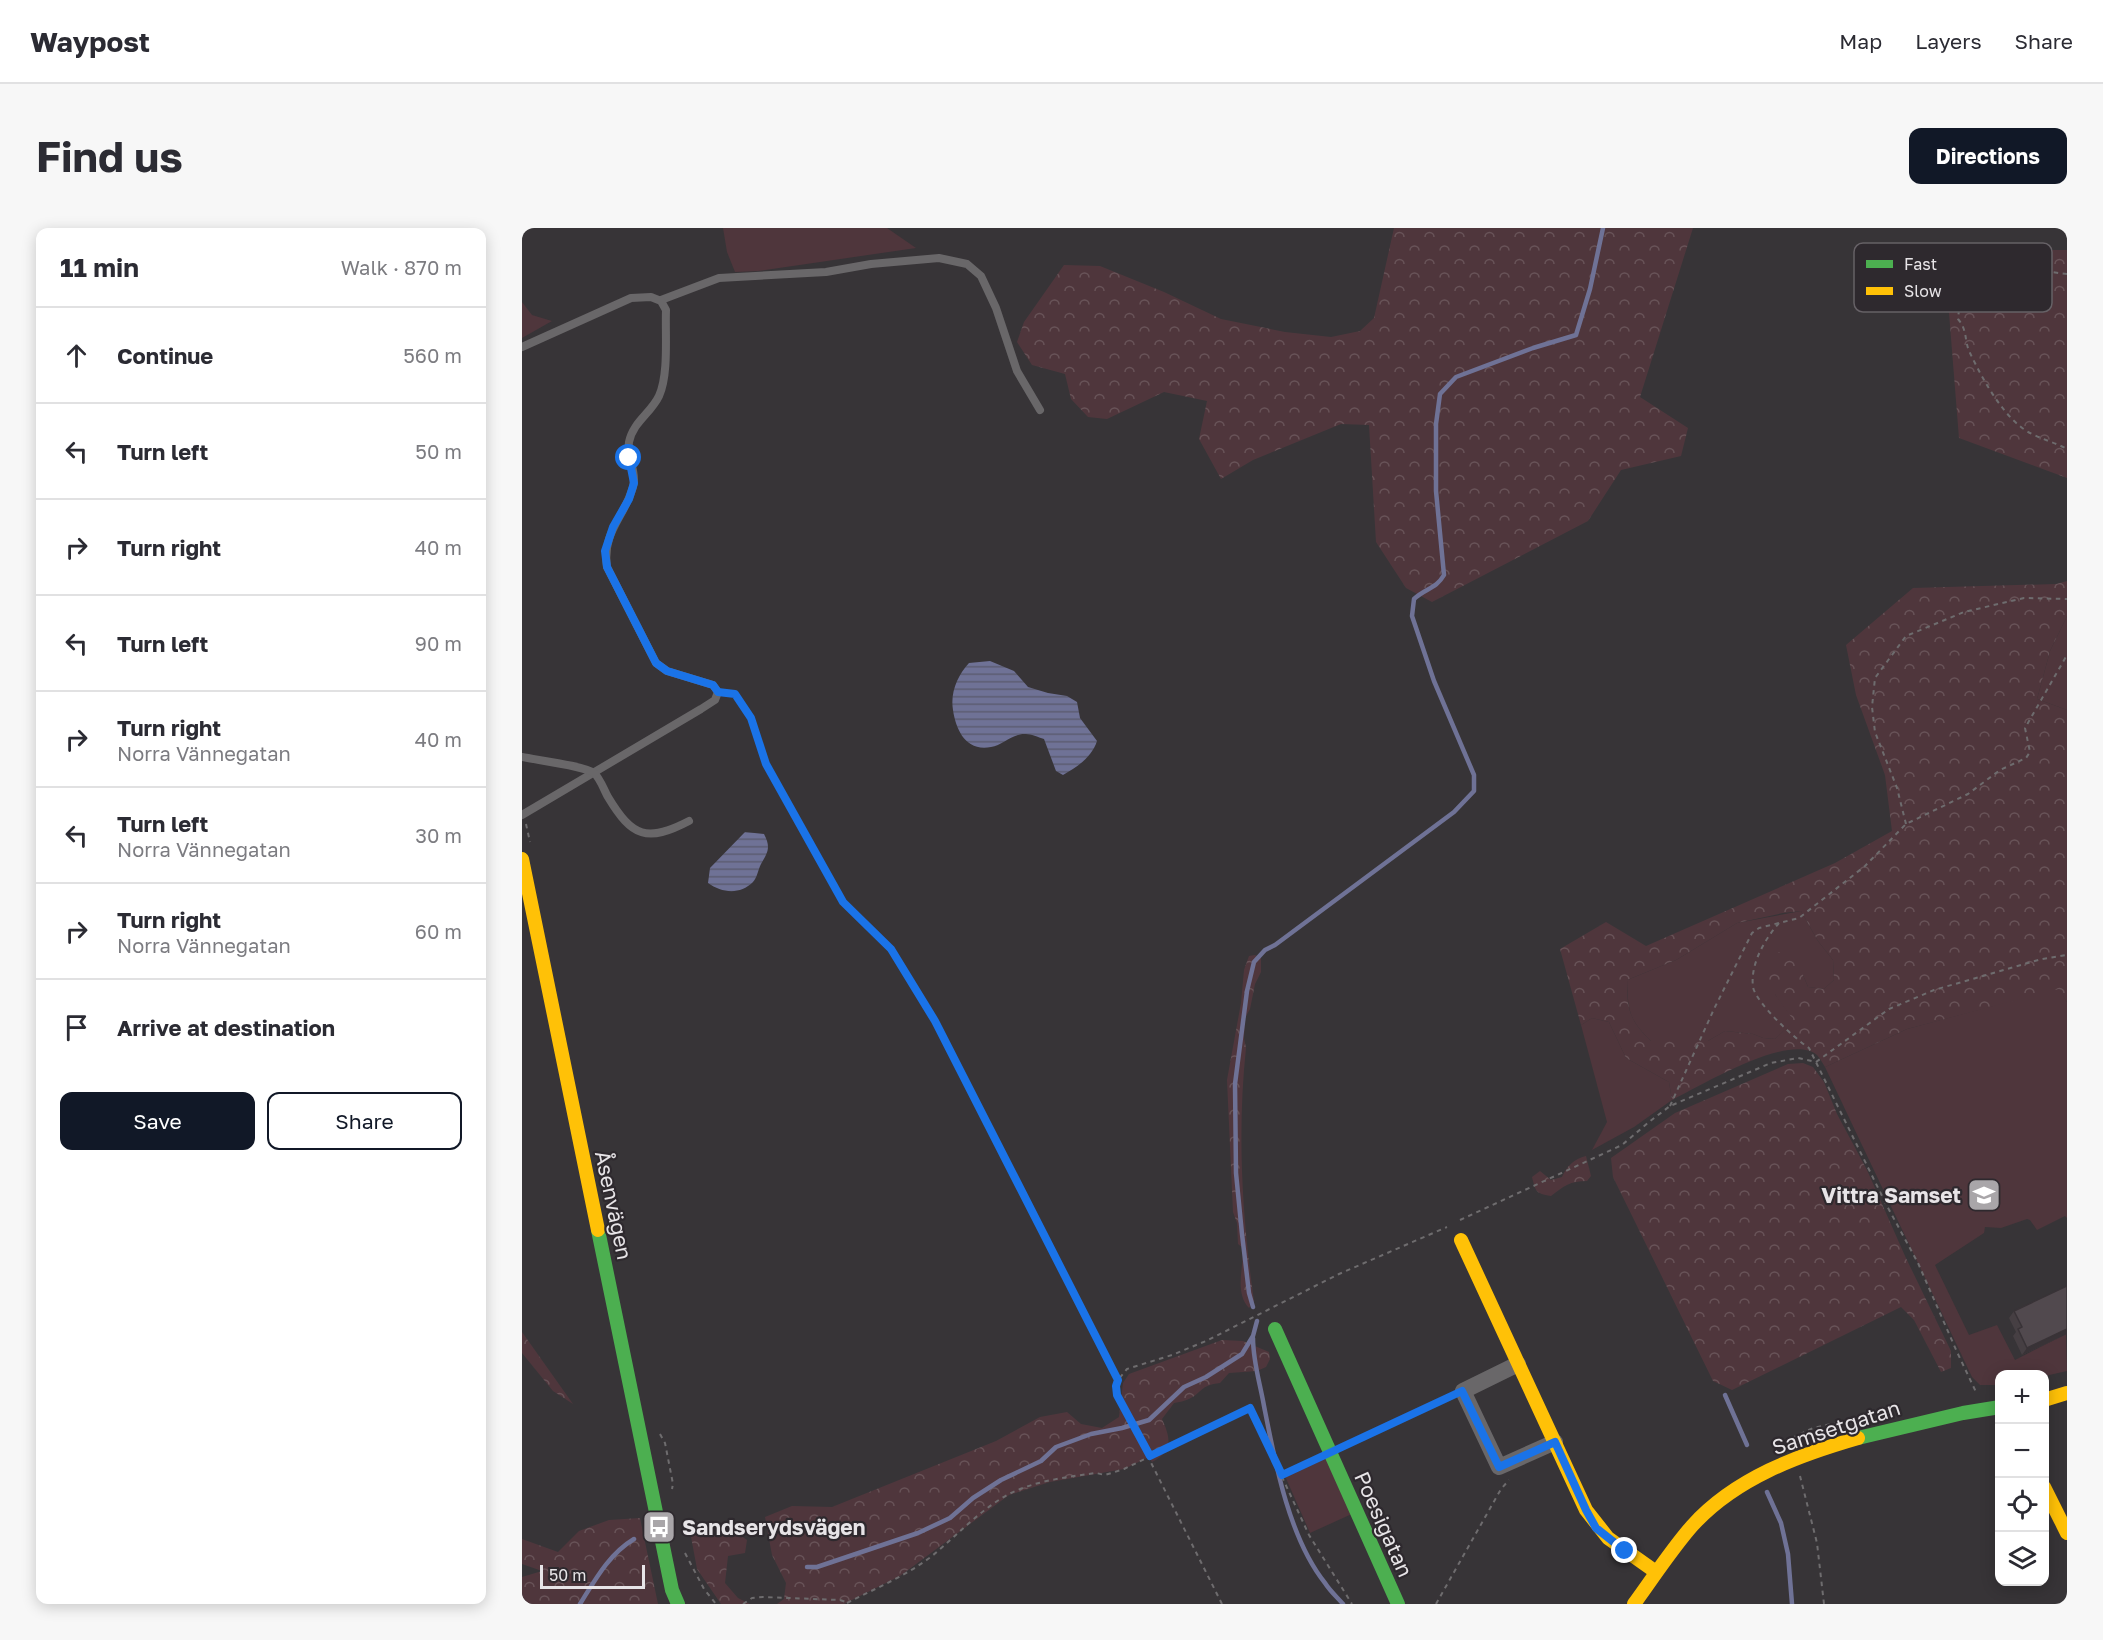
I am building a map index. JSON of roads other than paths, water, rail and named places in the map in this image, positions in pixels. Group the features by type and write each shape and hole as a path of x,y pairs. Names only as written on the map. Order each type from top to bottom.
{"street":[{"name":"Åsenvägen","path":"522,859 672,1590 678,1604"},
{"path":"1461,1240 1596,1528 1609,1540 1656,1572"},
{"name":"Poesigatan","path":"1275,1329 1398,1604"},
{"path":"1518,1364 1462,1391 1499,1467 1555,1442"},
{"path":"2049,1398 2067,1393"},
{"name":"Samsetgatan","path":"1634,1604 1693,1525 1730,1492 1779,1465 1824,1448 1891,1429 1995,1408"},
{"path":"2049,1497 2067,1533"},
{"name":"Åsenvägen","path":"666,1558 686,1590"}],"lane":[{"path":"522,347 631,298 651,297 661,300 719,278 826,272 871,264 939,258 966,264 981,276 996,308 1017,371 1040,410"},
{"path":"522,815 701,709 715,700 718,692 713,685 667,671 656,663 607,567 605,551 613,527 629,499 634,483 629,458 629,442 634,428 660,394 664,376 666,310 661,300"},
{"path":"522,757 581,768 594,773 613,805 632,829 644,834 661,833 689,821"}],"water":[{"path":"990,661 1014,671 1028,687 1067,696 1077,702 1080,718 1097,741 1092,752 1074,769 1063,775 1056,771 1044,739 1030,734 1021,734 995,746 982,748 969,743 964,738 953,710 956,684 969,663"},
{"path":"745,832 764,834 768,846 754,880 737,891 725,891 708,883 710,868"}],"waterway":[{"path":"1253,1307 1249,1293 1236,1173 1235,1084 1247,991 1254,962 1265,950 1275,945 1454,812 1474,791 1474,775 1434,681 1412,616 1414,599 1438,583 1444,575 1436,491 1436,424 1440,394 1456,377 1533,348 1576,335 1590,289 1603,228"},
{"path":"807,1567 817,1567 918,1533 950,1518 973,1498 1001,1480 1041,1461 1056,1447 1091,1434 1149,1420 1184,1387 1206,1377 1242,1354 1253,1336 1257,1321"},
{"path":"1253,1338 1255,1364 1285,1499 1312,1565 1343,1604"},
{"path":"1725,1395 1747,1445"},
{"path":"1767,1492 1781,1523 1788,1554 1792,1604"},
{"path":"580,1604 610,1560 634,1539"}],"place":[{"name":"Vittra Samset","path":"1984,1195"},
{"name":"Sandserydsvägen","path":"659,1527"}]}
